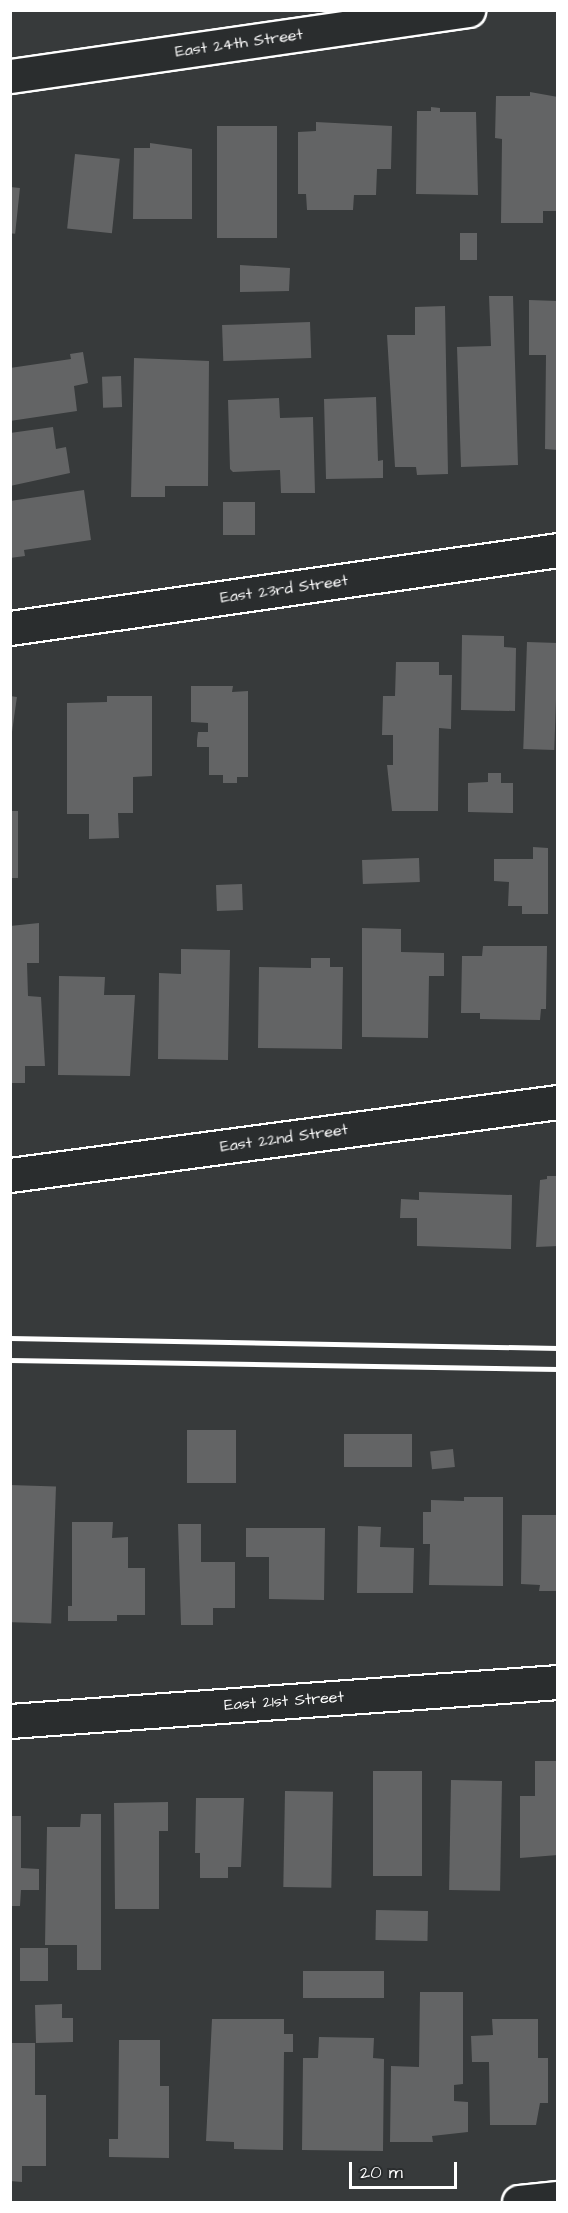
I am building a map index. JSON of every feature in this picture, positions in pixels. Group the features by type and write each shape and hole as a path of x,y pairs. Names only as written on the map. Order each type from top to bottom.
{"street":[{"name":"East 24th Street","path":"10,76 468,10"},
{"name":"East 23rd Street","path":"10,628 558,550"},
{"name":"East 22nd Street","path":"10,1175 558,1102"},
{"name":"East 21st Street","path":"10,1720 558,1682"},
{"path":"519,2202 558,2198"}],"building":[{"path":"530,92 558,97 557,211 543,211 543,223 501,223 502,139 495,138 496,96 530,96"},
{"path":"431,107 440,108 440,112 476,112 478,195 416,194 417,111 431,111"},
{"path":"316,122 392,126 391,169 377,169 376,195 354,195 353,210 307,210 306,194 298,194 298,132 316,131"},
{"path":"217,126 277,126 277,238 217,238"},
{"path":"150,143 192,149 192,219 133,219 134,148 150,148"},
{"path":"75,154 120,159 112,233 67,229"},
{"path":"10,187 20,188 15,234 10,233"},
{"path":"460,233 477,233 477,260 460,260"},
{"path":"240,265 290,268 289,291 240,292"},
{"path":"489,296 513,296 518,465 461,467 457,347 491,346"},
{"path":"529,300 558,301 558,450 545,449 546,355 529,355"},
{"path":"445,306 448,474 417,475 416,467 395,467 387,335 415,335 415,307"},
{"path":"310,322 311,358 223,361 222,325"},
{"path":"83,352 88,383 74,386 77,411 10,421 10,368 71,359 70,354"},
{"path":"134,358 209,361 208,486 165,486 165,497 131,497"},
{"path":"121,376 122,407 103,408 102,377"},
{"path":"376,397 378,461 383,460 383,478 326,479 324,399"},
{"path":"279,398 280,418 313,417 315,493 281,493 280,470 233,472 230,469 228,400"},
{"path":"53,427 56,449 66,447 70,473 10,486 10,433"},
{"path":"84,490 91,540 24,550 25,556 10,558 10,501"},
{"path":"223,502 255,502 255,535 223,535"},
{"path":"462,635 504,636 504,647 516,648 515,711 461,710"},
{"path":"527,642 558,643 554,750 523,749"},
{"path":"396,662 439,662 439,675 452,675 451,729 439,728 438,811 392,811 387,765 393,765 393,735 382,735 383,696 395,696"},
{"path":"191,686 233,686 232,692 248,691 248,777 237,777 237,783 223,783 223,775 209,775 209,747 197,747 198,732 208,732 208,723 191,722"},
{"path":"10,696 17,697 10,746"},
{"path":"107,696 152,696 152,776 133,777 133,813 118,813 119,838 89,839 89,814 67,814 67,703 107,702"},
{"path":"488,773 501,773 501,783 513,783 513,813 468,812 468,783 488,782"},
{"path":"10,811 18,811 18,878 10,878"},
{"path":"533,847 548,848 548,914 522,914 522,906 508,906 509,882 494,881 494,859 533,859"},
{"path":"419,858 420,882 363,884 362,860"},
{"path":"242,884 243,910 217,911 216,885"},
{"path":"39,923 39,963 27,963 28,996 41,997 45,1066 25,1066 25,1083 10,1083 10,926"},
{"path":"362,928 401,929 401,952 444,953 444,976 429,976 428,1038 362,1037"},
{"path":"483,946 547,946 546,1009 541,1009 540,1020 480,1019 480,1013 461,1013 462,956 482,956"},
{"path":"181,949 230,950 228,1060 158,1059 159,973 181,974"},
{"path":"311,958 330,958 330,967 343,967 342,1049 258,1048 259,967 311,968"},
{"path":"59,976 105,977 104,995 135,995 130,1076 58,1075"},
{"path":"547,1176 558,1176 558,1246 536,1247 540,1180 547,1179"},
{"path":"419,1192 512,1195 511,1249 417,1246 417,1218 400,1218 401,1199 419,1200"},
{"path":"187,1430 236,1430 236,1483 187,1483"},
{"path":"344,1434 412,1434 412,1467 344,1467"},
{"path":"453,1449 455,1467 432,1469 430,1451"},
{"path":"10,1485 56,1487 51,1624 10,1622"},
{"path":"464,1497 503,1497 503,1586 429,1585 430,1544 423,1544 423,1512 431,1512 431,1500 464,1501"},
{"path":"522,1515 558,1515 558,1591 539,1591 540,1585 521,1584"},
{"path":"72,1522 113,1522 112,1538 128,1537 128,1568 145,1568 145,1615 117,1615 117,1621 68,1621 68,1606 72,1606"},
{"path":"178,1524 201,1524 201,1562 235,1562 235,1608 213,1608 213,1625 181,1625"},
{"path":"358,1526 381,1527 380,1547 414,1548 413,1593 357,1593"},
{"path":"246,1528 325,1528 324,1600 269,1599 269,1557 246,1557"},
{"path":"535,1761 558,1761 558,1855 520,1858 520,1796 535,1796"},
{"path":"373,1771 422,1771 422,1876 373,1876"},
{"path":"451,1780 502,1781 500,1891 449,1890"},
{"path":"285,1791 333,1792 331,1888 283,1887"},
{"path":"196,1798 244,1798 241,1867 228,1867 228,1878 200,1878 200,1853 195,1853"},
{"path":"168,1802 168,1831 159,1831 159,1909 115,1909 114,1803"},
{"path":"81,1814 101,1814 101,1970 77,1970 77,1945 45,1945 47,1827 80,1827"},
{"path":"10,1816 21,1816 21,1868 39,1869 39,1890 21,1890 20,1906 10,1906"},
{"path":"376,1910 428,1911 427,1941 375,1940"},
{"path":"20,1948 48,1948 48,1981 20,1981"},
{"path":"303,1971 384,1971 384,1998 303,1998"},
{"path":"420,1992 463,1992 463,2084 454,2085 454,2101 468,2102 468,2132 432,2136 433,2142 390,2142 391,2066 419,2067"},
{"path":"62,2004 62,2018 73,2018 73,2042 36,2043 35,2005"},
{"path":"212,2019 284,2019 284,2034 293,2034 293,2052 284,2052 283,2150 234,2149 234,2142 206,2141"},
{"path":"492,2019 538,2019 538,2058 548,2058 548,2103 540,2103 536,2125 490,2125 489,2062 472,2062 471,2036 493,2035"},
{"path":"319,2037 374,2038 373,2058 384,2059 383,2151 302,2150 303,2058 318,2058"},
{"path":"119,2040 160,2040 160,2086 169,2086 169,2158 109,2157 109,2139 118,2139"},
{"path":"10,2043 35,2043 35,2095 46,2095 46,2166 22,2166 22,2182 10,2181"}],"railway":[{"path":"10,1338 558,1348"},
{"path":"10,1360 558,1369"}]}
